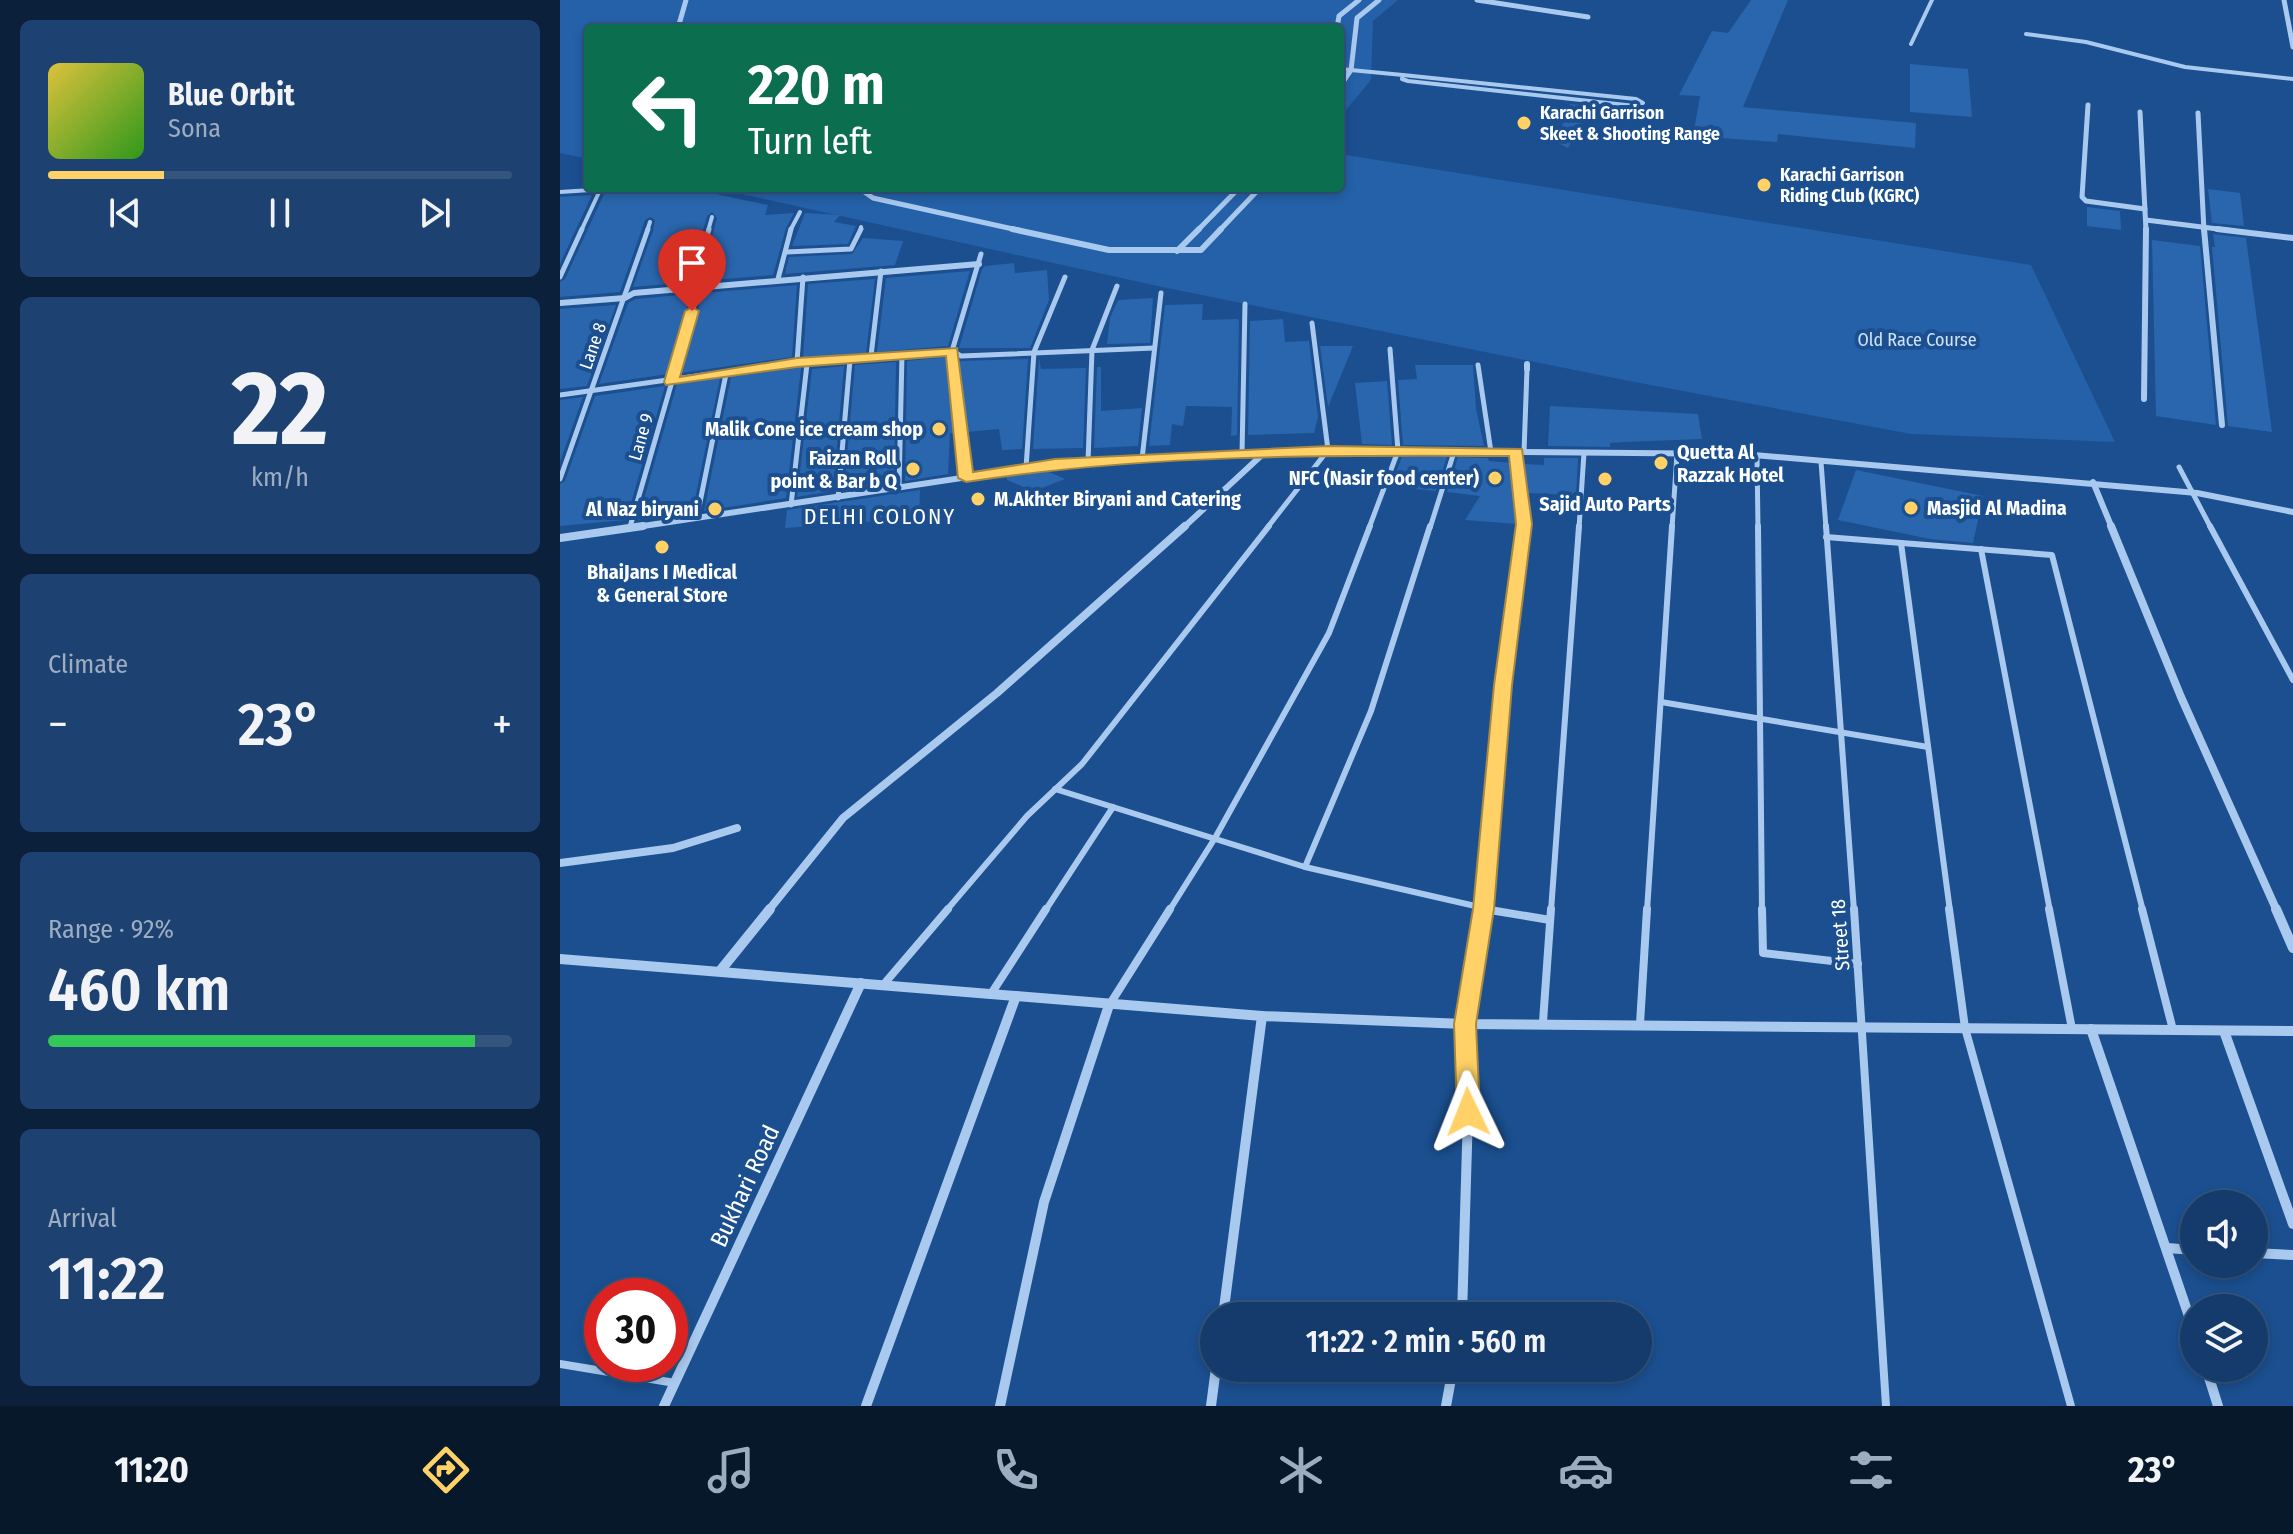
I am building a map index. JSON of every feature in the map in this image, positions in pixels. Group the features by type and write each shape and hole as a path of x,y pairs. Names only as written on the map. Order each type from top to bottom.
{"street":[{"path":"679,24 686,0"},
{"path":"1338,24 1339,16 1359,0"},
{"path":"1344,80 1351,70 1357,18 1379,0"},
{"path":"1477,0 1588,17"},
{"path":"2284,0 2293,47"},
{"path":"2088,105 2082,197 2086,201 2145,209"},
{"path":"2140,112 2146,220 2144,399"},
{"path":"2198,113 2204,227 2222,425"},
{"path":"865,192 873,198 1109,250 1177,251 1201,250 1256,192"},
{"path":"1177,251 1235,192"},
{"path":"2146,220 2293,238"},
{"path":"560,303 778,279 979,264"},
{"path":"560,538 1026,468 1328,450 1757,456 2190,492 2293,512"},
{"path":"1462,1302 1468,1112 1465,1024 1483,909 1503,685 1524,524 1520,452"},
{"path":"720,971 843,818 1019,674 1264,453"},
{"path":"2093,482 2181,697 2293,948"},
{"path":"560,863 666,847 719,836 737,828"},
{"path":"560,959 1262,1016 1465,1024 1543,1022 2293,1031"},
{"name":"Bukhari Road","path":"664,1406 861,983"},
{"path":"866,1406 1016,996"},
{"path":"1000,1406 1044,1202 1109,1005"},
{"path":"1225,1302 1262,1016"},
{"path":"2091,1029 2182,1294"},
{"path":"2224,1031 2293,1224"},
{"path":"2167,1248 2180,1249"},
{"path":"2268,1254 2293,1255"},
{"path":"1211,1406 1214,1382"},
{"path":"1446,1406 1450,1382"},
{"path":"2210,1382 2218,1406"}],"lane":[{"path":"1911,44 1932,0"},
{"path":"2026,34 2086,42 2185,67 2293,79"},
{"path":"1344,69 1403,75 1636,99 1643,103 1635,106 1408,81 1402,79 1403,75"},
{"path":"560,192 584,190"},
{"path":"560,277 600,192"},
{"path":"778,279 787,252 786,232 800,212"},
{"name":"Lane 9","path":"630,527 699,288 694,284 712,217"},
{"name":"Lane 8","path":"560,479 650,222"},
{"path":"787,252 851,249 861,227"},
{"path":"966,478 952,351 981,254"},
{"path":"871,356 881,271"},
{"path":"797,362 803,277"},
{"path":"1026,468 1034,352 1065,277"},
{"path":"1088,462 1092,350 1117,286"},
{"path":"1142,459 1161,293"},
{"path":"1242,454 1245,304"},
{"path":"884,984 1027,816 1082,764 1328,450 1312,323"},
{"path":"560,395 671,382 797,362 807,364 871,356 952,351 961,356 1154,348"},
{"path":"1109,1005 1215,838 1329,633 1398,451 1390,349"},
{"path":"899,488 902,354"},
{"path":"838,498 850,360"},
{"path":"791,505 807,364"},
{"path":"1478,365 1491,452"},
{"path":"1520,452 1527,367"},
{"path":"697,517 726,374"},
{"path":"1305,867 1371,711 1454,452"},
{"path":"1543,1022 1584,453"},
{"path":"1640,1024 1677,454"},
{"path":"1757,456 1763,953 1858,964"},
{"name":"Street 18","path":"1821,462 1863,1027 1886,1406"},
{"path":"2179,467 2293,680"},
{"path":"1826,537 2052,555 2173,1030"},
{"path":"1901,543 1965,1028 2071,1406"},
{"path":"1981,549 2072,1029"},
{"path":"1661,702 1760,716 1928,747"},
{"path":"1055,789 1305,867 1483,909 1550,920"},
{"path":"991,994 1113,807"},
{"path":"560,1364 675,1383"}],"green space":[{"path":"560,0 1398,0 1373,21 1371,80 1344,112 1344,24 584,24 584,158 560,153"},
{"name":"Old Race Course","path":"1344,155 2031,265 2115,442 1911,434 1162,287 732,192 1344,192"}],"building":[{"path":"1751,0 1788,0 1743,107 1916,123 1915,148 1778,134 1777,142 1693,136 1700,96 1679,95 1712,31 1728,33"},
{"path":"1910,64 1968,69 1972,117 1910,112"},
{"path":"1570,104 1592,106 1568,148 1556,142"},
{"path":"2208,189 2240,193 2244,226 2212,223"},
{"path":"707,192 768,205 765,215 794,213 786,228 773,275 700,281 717,218 712,212 707,216 689,282 633,287 653,231 655,220 650,217 645,220 620,292 560,297 560,282 565,279 604,194"},
{"path":"592,195 577,227 560,264 560,197"},
{"path":"2087,207 2120,211 2121,230 2087,226"},
{"path":"805,213 840,215 834,222 856,226 848,244 792,246"},
{"path":"2213,234 2246,238 2272,432 2228,426"},
{"path":"863,238 903,241 895,265 785,274 789,257 852,254"},
{"path":"2152,240 2200,246 2216,425 2156,416"},
{"path":"1014,263 1015,273 1047,270 1049,300 1030,348 959,348 982,269"},
{"path":"970,271 948,346 877,352 886,278"},
{"path":"875,279 866,353 803,358 808,284"},
{"path":"797,285 792,357 680,373 703,293"},
{"path":"691,294 668,374 599,384 628,303 636,299"},
{"path":"1153,298 1150,343 1107,344 1110,318 1118,300"},
{"path":"1203,304 1202,320 1239,321 1237,435 1231,436 1232,407 1186,406 1183,426 1172,424 1170,445 1149,446 1165,305"},
{"path":"616,305 587,386 560,389 560,309"},
{"path":"1283,319 1285,342 1309,341 1318,417 1314,433 1248,435 1250,321"},
{"path":"1320,346 1353,346 1328,407"},
{"path":"947,357 955,433 950,433 948,474 905,481 907,361"},
{"path":"1039,358 1041,369 1086,368 1083,448 1033,449"},
{"path":"1028,359 1022,449 1002,450 999,429 966,432 959,361"},
{"path":"896,362 894,482 844,490 855,365"},
{"path":"1415,365 1473,365 1476,409 1484,446 1403,445 1398,380 1417,379"},
{"path":"844,366 833,491 797,497 812,369"},
{"path":"1097,367 1101,367 1101,411 1142,408 1138,446 1094,448"},
{"path":"801,368 786,498 704,511 731,377"},
{"path":"720,378 692,513 638,520 677,384"},
{"path":"1387,381 1392,445 1362,444 1355,383"},
{"path":"665,386 626,520 560,526 560,484 565,481 595,396"},
{"path":"583,397 560,462 560,400"},
{"path":"1550,406 1698,414 1702,439 1610,443 1610,447 1548,446"},
{"path":"1402,457 1447,457 1436,491 1390,487"},
{"path":"1458,457 1512,463 1517,524 1465,520 1480,496 1447,492"},
{"path":"1544,458 1578,458 1576,495 1527,493 1524,464 1544,465"},
{"name":"Masjid Al Madina","path":"1856,470 1983,496 1973,543 1930,539 1838,520"},
{"path":"1047,471 1065,479 1034,491 1007,480 1007,477"},
{"path":"920,490 919,518 785,528 787,510"}],"place":[{"name":"Karachi Garrison Skeet & Shooting Range","path":"1524,123"},
{"name":"Karachi Garrison Riding Club (KGRC)","path":"1764,185"},
{"name":"Malik Cone ice cream shop","path":"939,429"},
{"name":"Quetta Al Razzak Hotel","path":"1661,463"},
{"name":"Faizan Roll point & Bar b Q","path":"913,469"},
{"name":"NFC (Nasir food center)","path":"1495,478"},
{"name":"Sajid Auto Parts","path":"1605,479"},
{"name":"M.Akhter Biryani and Catering","path":"978,499"},
{"name":"Masjid Al Madina","path":"1911,508"},
{"name":"Al Naz biryani","path":"715,509"},
{"name":"BhaiJans I Medical & General Store","path":"662,547"}],"district":[{"name":"DELHI COLONY","path":"880,516"}],"route":[{"path":"692,311 671,382 797,362 807,364 952,351 966,478 1055,464 1328,450 1517,452 1524,524 1503,685 1483,909 1465,1024 1468,1112"}]}
